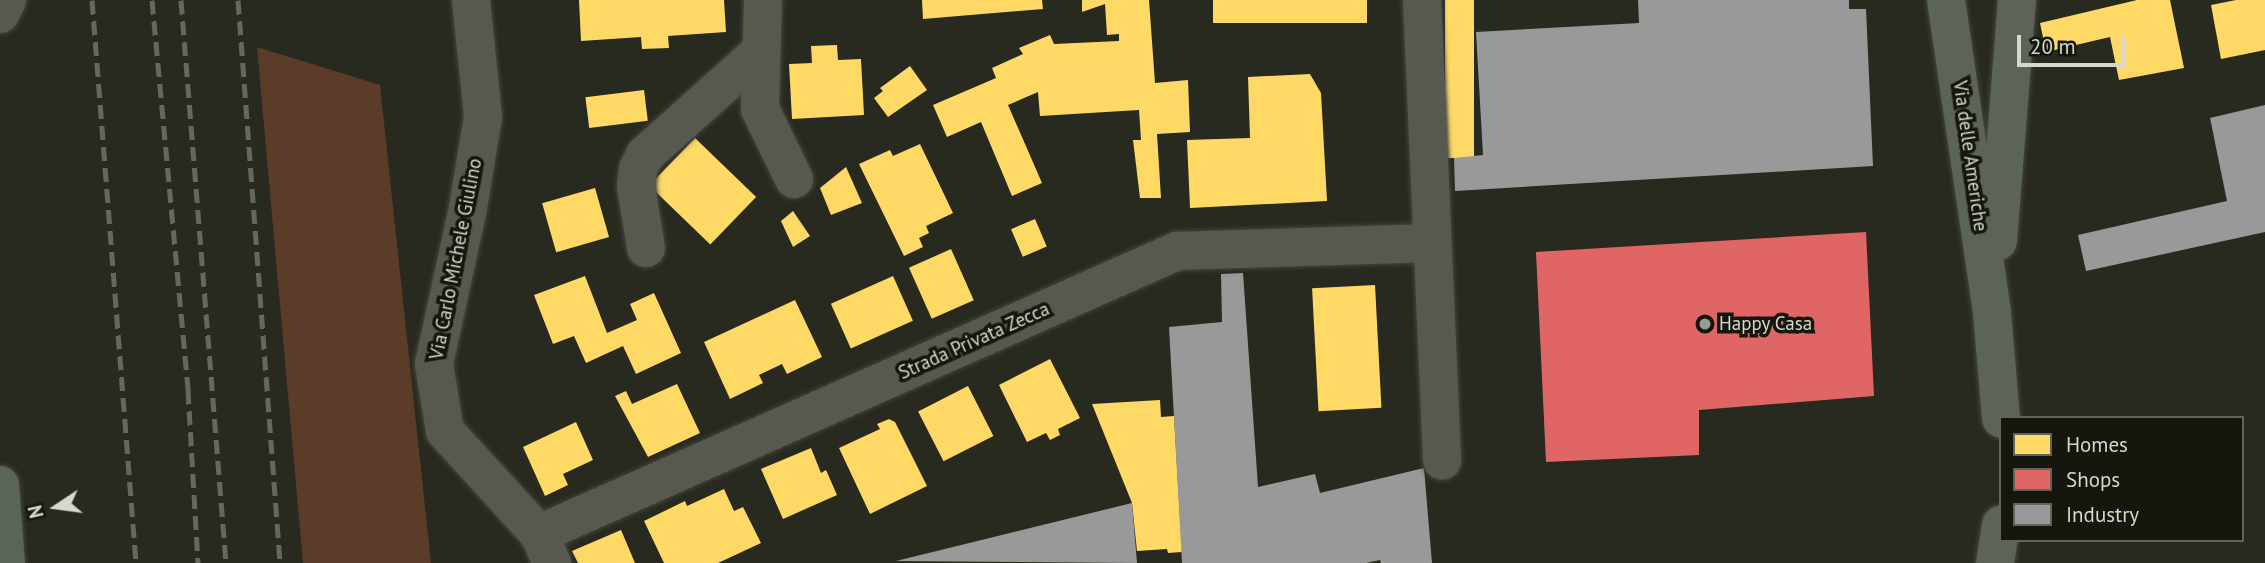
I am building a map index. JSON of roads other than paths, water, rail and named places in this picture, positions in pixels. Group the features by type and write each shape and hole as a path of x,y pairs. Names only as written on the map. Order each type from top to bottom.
{"highway":[{"path":"0,485 6,563"}],"main road":[{"name":"Via delle Americhe","path":"1946,0 1992,313 2001,416"},
{"name":"Via delle Americhe","path":"1992,313 2017,0"},
{"path":"1995,563 1999,537"}],"street":[{"path":"0,15 7,0"},
{"name":"Via Carlo Michele Giulino","path":"471,0 483,117 468,208 434,364 445,431 546,549"},
{"path":"763,0 760,109 794,179"},
{"path":"1422,0 1443,461"},
{"path":"646,248 636,186 638,169 645,155 761,51"},
{"name":"Strada Privata Zecca","path":"546,549 1177,251 1431,243"}],"railway":[{"path":"92,0 136,563"},
{"path":"152,0 188,390 198,563"},
{"path":"181,0 226,563"},
{"path":"238,0 280,563"}],"place":[{"name":"Happy Casa","path":"1705,324"}]}
